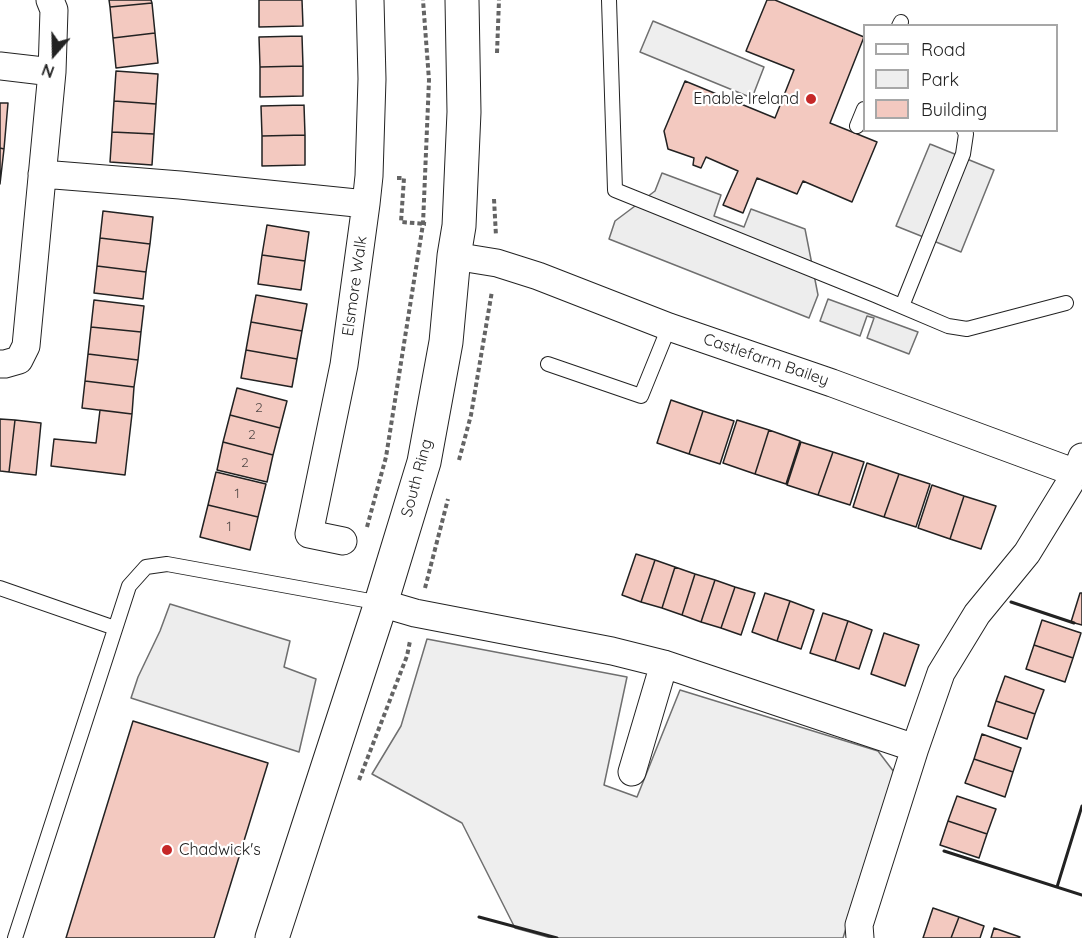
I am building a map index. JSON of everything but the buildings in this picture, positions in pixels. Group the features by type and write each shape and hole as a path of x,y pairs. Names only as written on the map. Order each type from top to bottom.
{"main road":[{"name":"South Ring","path":"272,938 381,603 424,462 446,342 457,241 464,112 462,0"}],"street":[{"path":"0,364 20,360 26,346 52,72 54,10 50,0"},
{"name":"Elsmore Walk","path":"354,536 309,534 344,365 366,204 372,79 370,0"},
{"path":"0,66 52,72"},
{"path":"42,174 366,204"},
{"name":"Castlefarm Bailey","path":"457,241 497,263 538,276 669,327 1079,465"},
{"path":"860,938 859,925 941,673 977,614 1027,553 1079,465"},
{"path":"381,603 415,613 612,651 664,664 915,748"},
{"path":"632,771 664,664"}],"lane":[{"path":"609,0 615,190 948,326 967,329 1066,303"},
{"path":"857,126 863,111"},
{"path":"902,306 963,154 965,132"},
{"path":"548,364 641,396 669,327"},
{"path":"15,938 105,666 129,586 146,567 167,564 381,603"},
{"path":"0,588 115,628"}],"path":[{"path":"354,536 386,457 423,224 429,80 423,0"},
{"path":"369,176 404,178 401,222 423,224 457,241"}],"green space":[{"path":"653,21 764,67 752,98 640,52"},
{"path":"427,639 627,677 604,785 637,797 680,690 878,751 894,772 843,938 551,938 515,928 462,823 372,774 401,726"}],"shaded area":[{"path":"930,144 994,170 961,252 896,226"},
{"path":"662,173 721,195 714,216 744,227 751,209 805,229 818,295 809,318 609,239 615,221 655,191"},
{"path":"828,299 918,332 909,354 867,338 874,318 867,316 860,336 820,321"},
{"path":"170,604 290,641 284,667 316,679 299,752 131,698"}],"wall":[{"path":"1011,602 1074,623"},
{"path":"1057,887 1082,806"},
{"path":"944,851 1082,895"},
{"path":"479,917 557,938"}],"place":[{"name":"Enable Ireland","path":"811,99"},
{"name":"Chadwick's","path":"167,850"}]}
